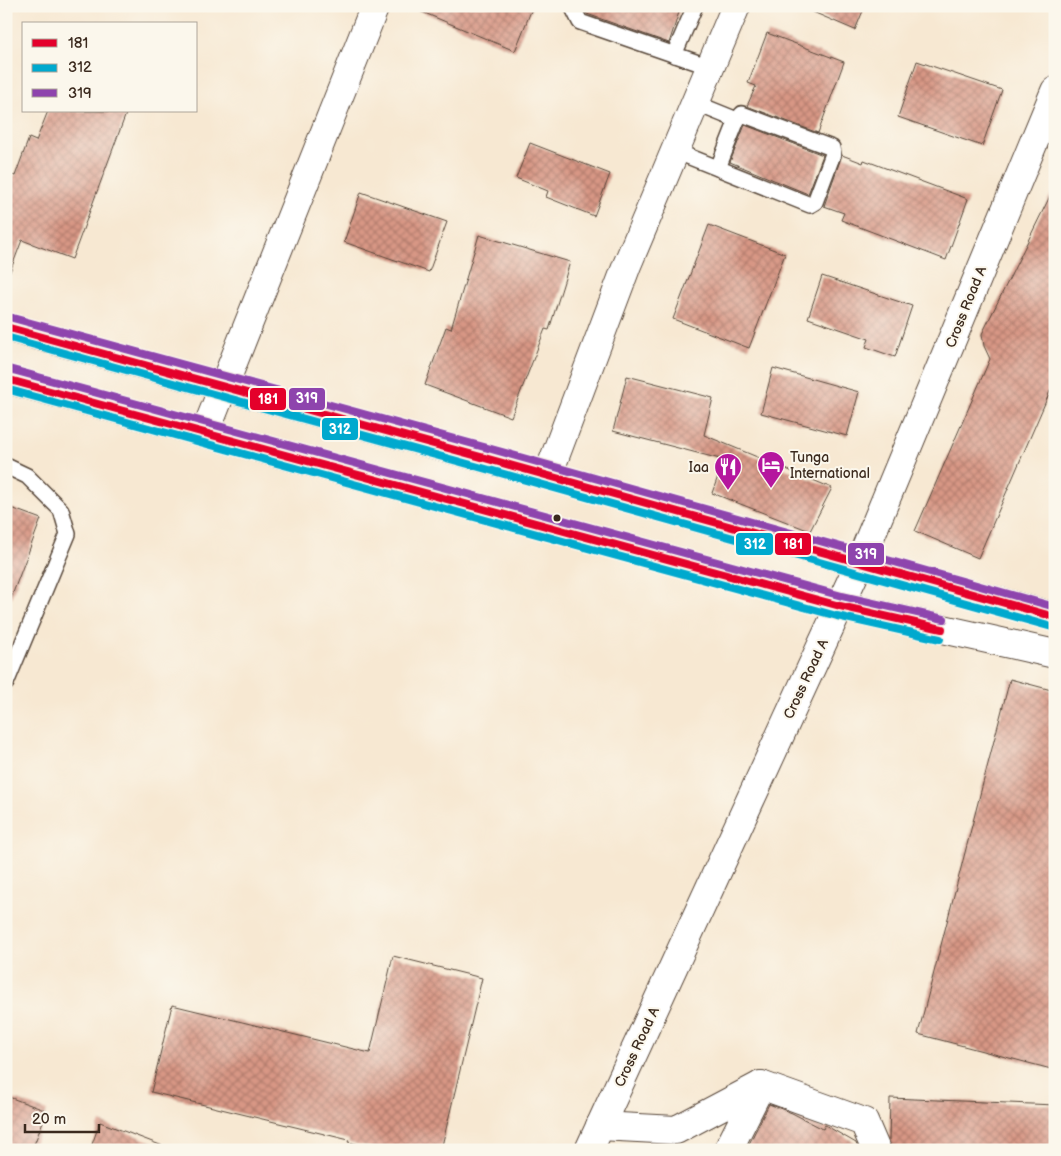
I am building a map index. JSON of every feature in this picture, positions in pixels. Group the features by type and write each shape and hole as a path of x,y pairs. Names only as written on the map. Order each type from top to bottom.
{"street":[{"path":"205,433 375,6"},
{"path":"548,475 627,265 736,6"},
{"name":"Cross Road A","path":"595,1138 859,564 1055,91"},
{"path":"6,328 548,475 859,564 1055,617"},
{"path":"6,379 840,606 1055,654"},
{"path":"595,1138 676,1130 761,1085 864,1122 876,1150"},
{"path":"728,1150 761,1085"}],"lane":[{"path":"572,6 580,22 710,67"},
{"path":"674,55 695,6"},
{"path":"695,103 737,120"},
{"path":"675,151 810,205 815,202 833,154 832,148 742,114 737,120 718,168"},
{"path":"6,466 27,476 61,510 68,534 6,683"}],"building":[{"path":"408,6 533,6 515,51"},
{"path":"583,6 681,6 669,43 587,14"},
{"path":"799,6 865,6 855,30"},
{"path":"767,33 844,62 818,133 747,106 756,86 748,83"},
{"path":"917,61 1002,90 982,146 898,117"},
{"path":"48,112 127,112 72,259 22,240 8,277 6,277 6,173 15,176 29,138 36,141"},
{"path":"745,125 823,155 808,194 730,162"},
{"path":"530,143 610,174 594,216 546,197 548,191 516,178"},
{"path":"842,155 863,163 864,160 968,199 946,260 841,220 844,213 824,206"},
{"path":"1055,186 1055,380 978,558 915,531 990,359 984,346 982,334"},
{"path":"361,192 447,222 429,272 344,242"},
{"path":"709,225 785,254 749,348 673,319"},
{"path":"479,235 570,262 549,330 545,329 511,417 425,385 446,327 451,329"},
{"path":"822,276 912,306 895,357 866,347 869,339 808,318"},
{"path":"773,368 859,392 847,436 761,413"},
{"path":"627,376 713,398 704,435 832,488 810,531 712,493 724,460 613,431"},
{"path":"6,506 41,519 8,606 6,605"},
{"path":"1010,679 1055,691 1055,1070 918,1034"},
{"path":"393,956 482,978 441,1150 380,1150 348,1142 349,1140 151,1092 172,1005 370,1053"},
{"path":"6,1096 47,1111 32,1150 6,1150"},
{"path":"890,1098 1055,1105 1055,1150 891,1148 889,1140"},
{"path":"769,1104 823,1129 825,1125 856,1143 859,1150 746,1150"},
{"path":"100,1122 168,1148 168,1150 90,1150"}],"transit line":[{"name":"319","path":"9,317 484,447 1055,607"},
{"name":"181","path":"6,327 1055,617"},
{"name":"312","path":"6,337 1052,627"},
{"name":"319","path":"9,369 842,596 944,619"},
{"name":"181","path":"6,379 840,606 942,629"},
{"name":"312","path":"6,389 837,616 940,639"}],"place":[{"name":"Tunga International","path":"771,489"},
{"name":"Iaa","path":"728,491"}]}
